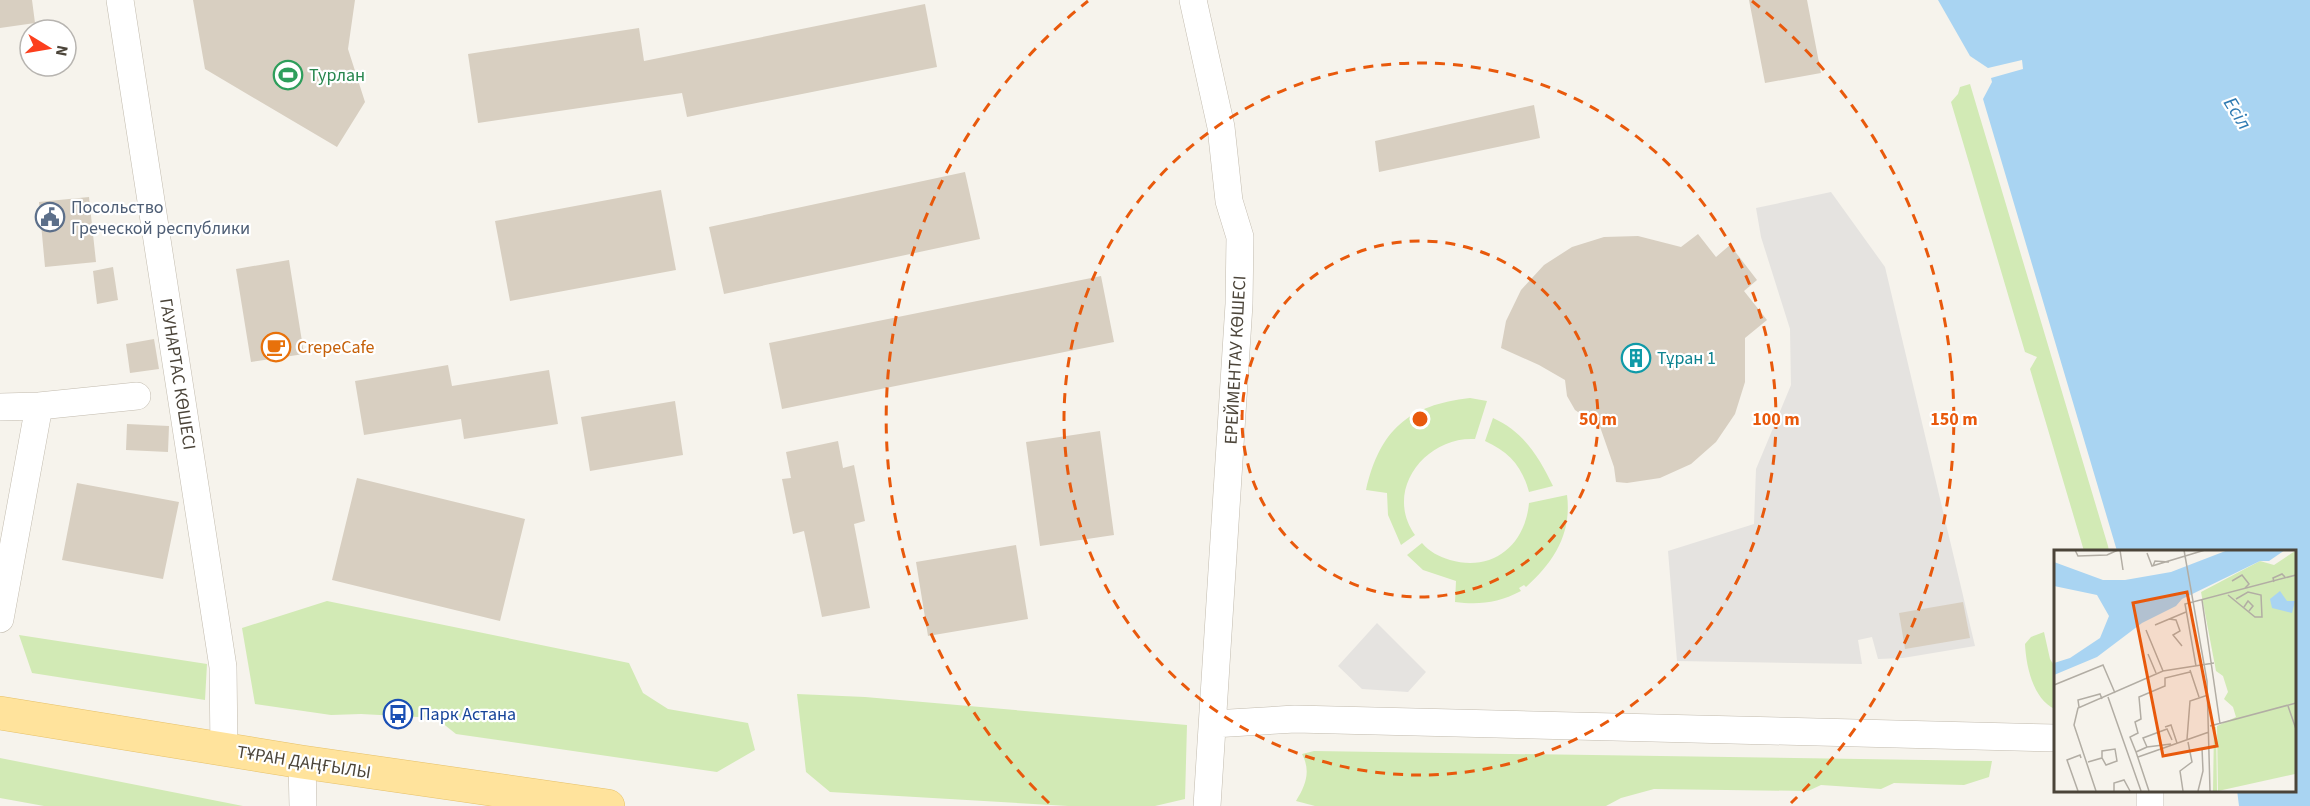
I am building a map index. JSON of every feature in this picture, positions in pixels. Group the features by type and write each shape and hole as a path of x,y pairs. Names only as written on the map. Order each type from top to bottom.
{"main road":[{"name":"ТҰРАН ДАҢҒЫЛЫ","path":"0,713 302,762 608,806"}],"street":[{"name":"ГАУHАРТАС КӨШЕСІ","path":"120,0 223,667 224,750"},
{"name":"ЕРЕЙМЕНТАУ КӨШЕСІ","path":"1193,0 1221,127 1229,201 1240,237 1238,315 1207,806"},
{"path":"0,406 39,406 136,396"},
{"path":"0,619 3,580 39,406"},
{"path":"1213,724 1294,719 2054,738"},
{"path":"302,762 303,806"}],"green space":[{"path":"1970,84 2109,550 2084,550 2030,369 2037,357 2025,352 1951,102 1958,94 1960,87"},
{"path":"1470,398 1487,401 1475,439 1457,440 1440,446 1426,456 1415,469 1407,484 1404,501 1406,518 1415,535 1401,545 1388,515 1387,493 1366,490 1379,451 1400,424 1414,414 1430,407"},
{"path":"1493,418 1522,438 1542,465 1553,486 1529,492 1523,475 1508,455 1485,441"},
{"path":"1567,495 1567,522 1553,557 1526,587 1524,585 1519,588 1521,591 1496,601 1455,602 1456,581 1423,570 1407,555 1422,543 1434,553 1450,560 1465,563 1492,559 1504,552 1521,532 1529,503"},
{"path":"327,601 629,663 643,693 668,709 748,723 755,750 717,772 456,734 436,718 361,714 331,715 255,704 242,628"},
{"path":"2044,632 2050,659 2054,665 2054,708 2041,698 2029,672 2025,644 2031,637"},
{"path":"19,635 207,664 205,700 32,673"},
{"path":"797,694 865,697 1187,725 1185,799 1155,806 1068,806 830,792 806,772"},
{"path":"1314,751 1992,761 1989,777 1964,785 1894,783 1881,789 1821,785 1808,791 1654,789 1621,798 1606,806 1315,806 1296,801 1307,772 1302,754"},
{"path":"0,758 243,806 44,806 0,798"}],"shaded area":[{"path":"1831,192 1885,267 1975,646 1903,658 1878,659 1872,637 1858,640 1862,664 1677,661 1668,551 1754,524 1756,469 1791,385 1790,329 1761,237 1756,208"},
{"path":"1377,623 1426,672 1408,692 1362,689 1338,666"}],"water":[{"name":"Есіл","path":"1938,0 2310,0 2310,806 2239,806 2237,791 2295,791 2295,550 2117,550 1983,99 1992,82 1991,78 2023,69 2022,60 1988,68 1970,56"}],"building":[{"path":"0,0 32,0 34,18 18,18 18,25 0,28"},
{"name":"Турлан","path":"193,0 355,0 348,49 365,102 337,147 205,69"},
{"path":"1749,0 1807,0 1821,73 1765,83"},
{"path":"925,4 937,67 687,117 682,93 478,123 468,54 639,28 644,61"},
{"path":"1534,105 1540,138 1379,172 1375,141"},
{"path":"965,172 980,239 724,294 709,227"},
{"path":"661,190 676,270 510,301 495,221"},
{"path":"89,197 96,262 45,267 39,202"},
{"name":"Тұран 1","path":"1698,234 1716,257 1730,245 1757,280 1744,291 1767,320 1745,338 1745,382 1735,414 1716,442 1691,464 1660,478 1627,483 1616,482 1614,467 1598,421 1588,419 1575,410 1567,396 1565,380 1501,348 1506,321 1521,290 1544,265 1572,247 1604,237 1638,236 1681,247"},
{"path":"289,260 304,354 251,362 236,269"},
{"path":"113,267 118,300 97,304 93,271"},
{"path":"1101,276 1114,342 782,409 769,343"},
{"path":"154,339 159,369 130,373 126,344"},
{"path":"448,365 452,386 549,370 558,424 464,439 461,419 364,435 355,381"},
{"path":"675,401 683,455 590,471 581,417"},
{"path":"127,424 169,426 168,452 126,450"},
{"path":"1100,431 1114,535 1040,546 1026,442"},
{"path":"838,441 843,468 854,465 865,521 854,524 870,608 822,617 804,531 793,534 782,479 791,478 786,452"},
{"path":"357,478 525,519 500,621 332,580"},
{"path":"77,483 179,502 163,579 62,560"},
{"path":"1016,545 1028,619 928,636 916,562"},
{"path":"1963,602 1970,638 1905,649 1899,613"}],"place":[{"name":"Турлан","path":"288,75"},
{"name":"Посольство Греческой республики","path":"50,217"},
{"name":"CrepeCafe","path":"276,347"},
{"name":"Тұран 1","path":"1636,358"},
{"name":"Парк Астана","path":"398,714"}]}
